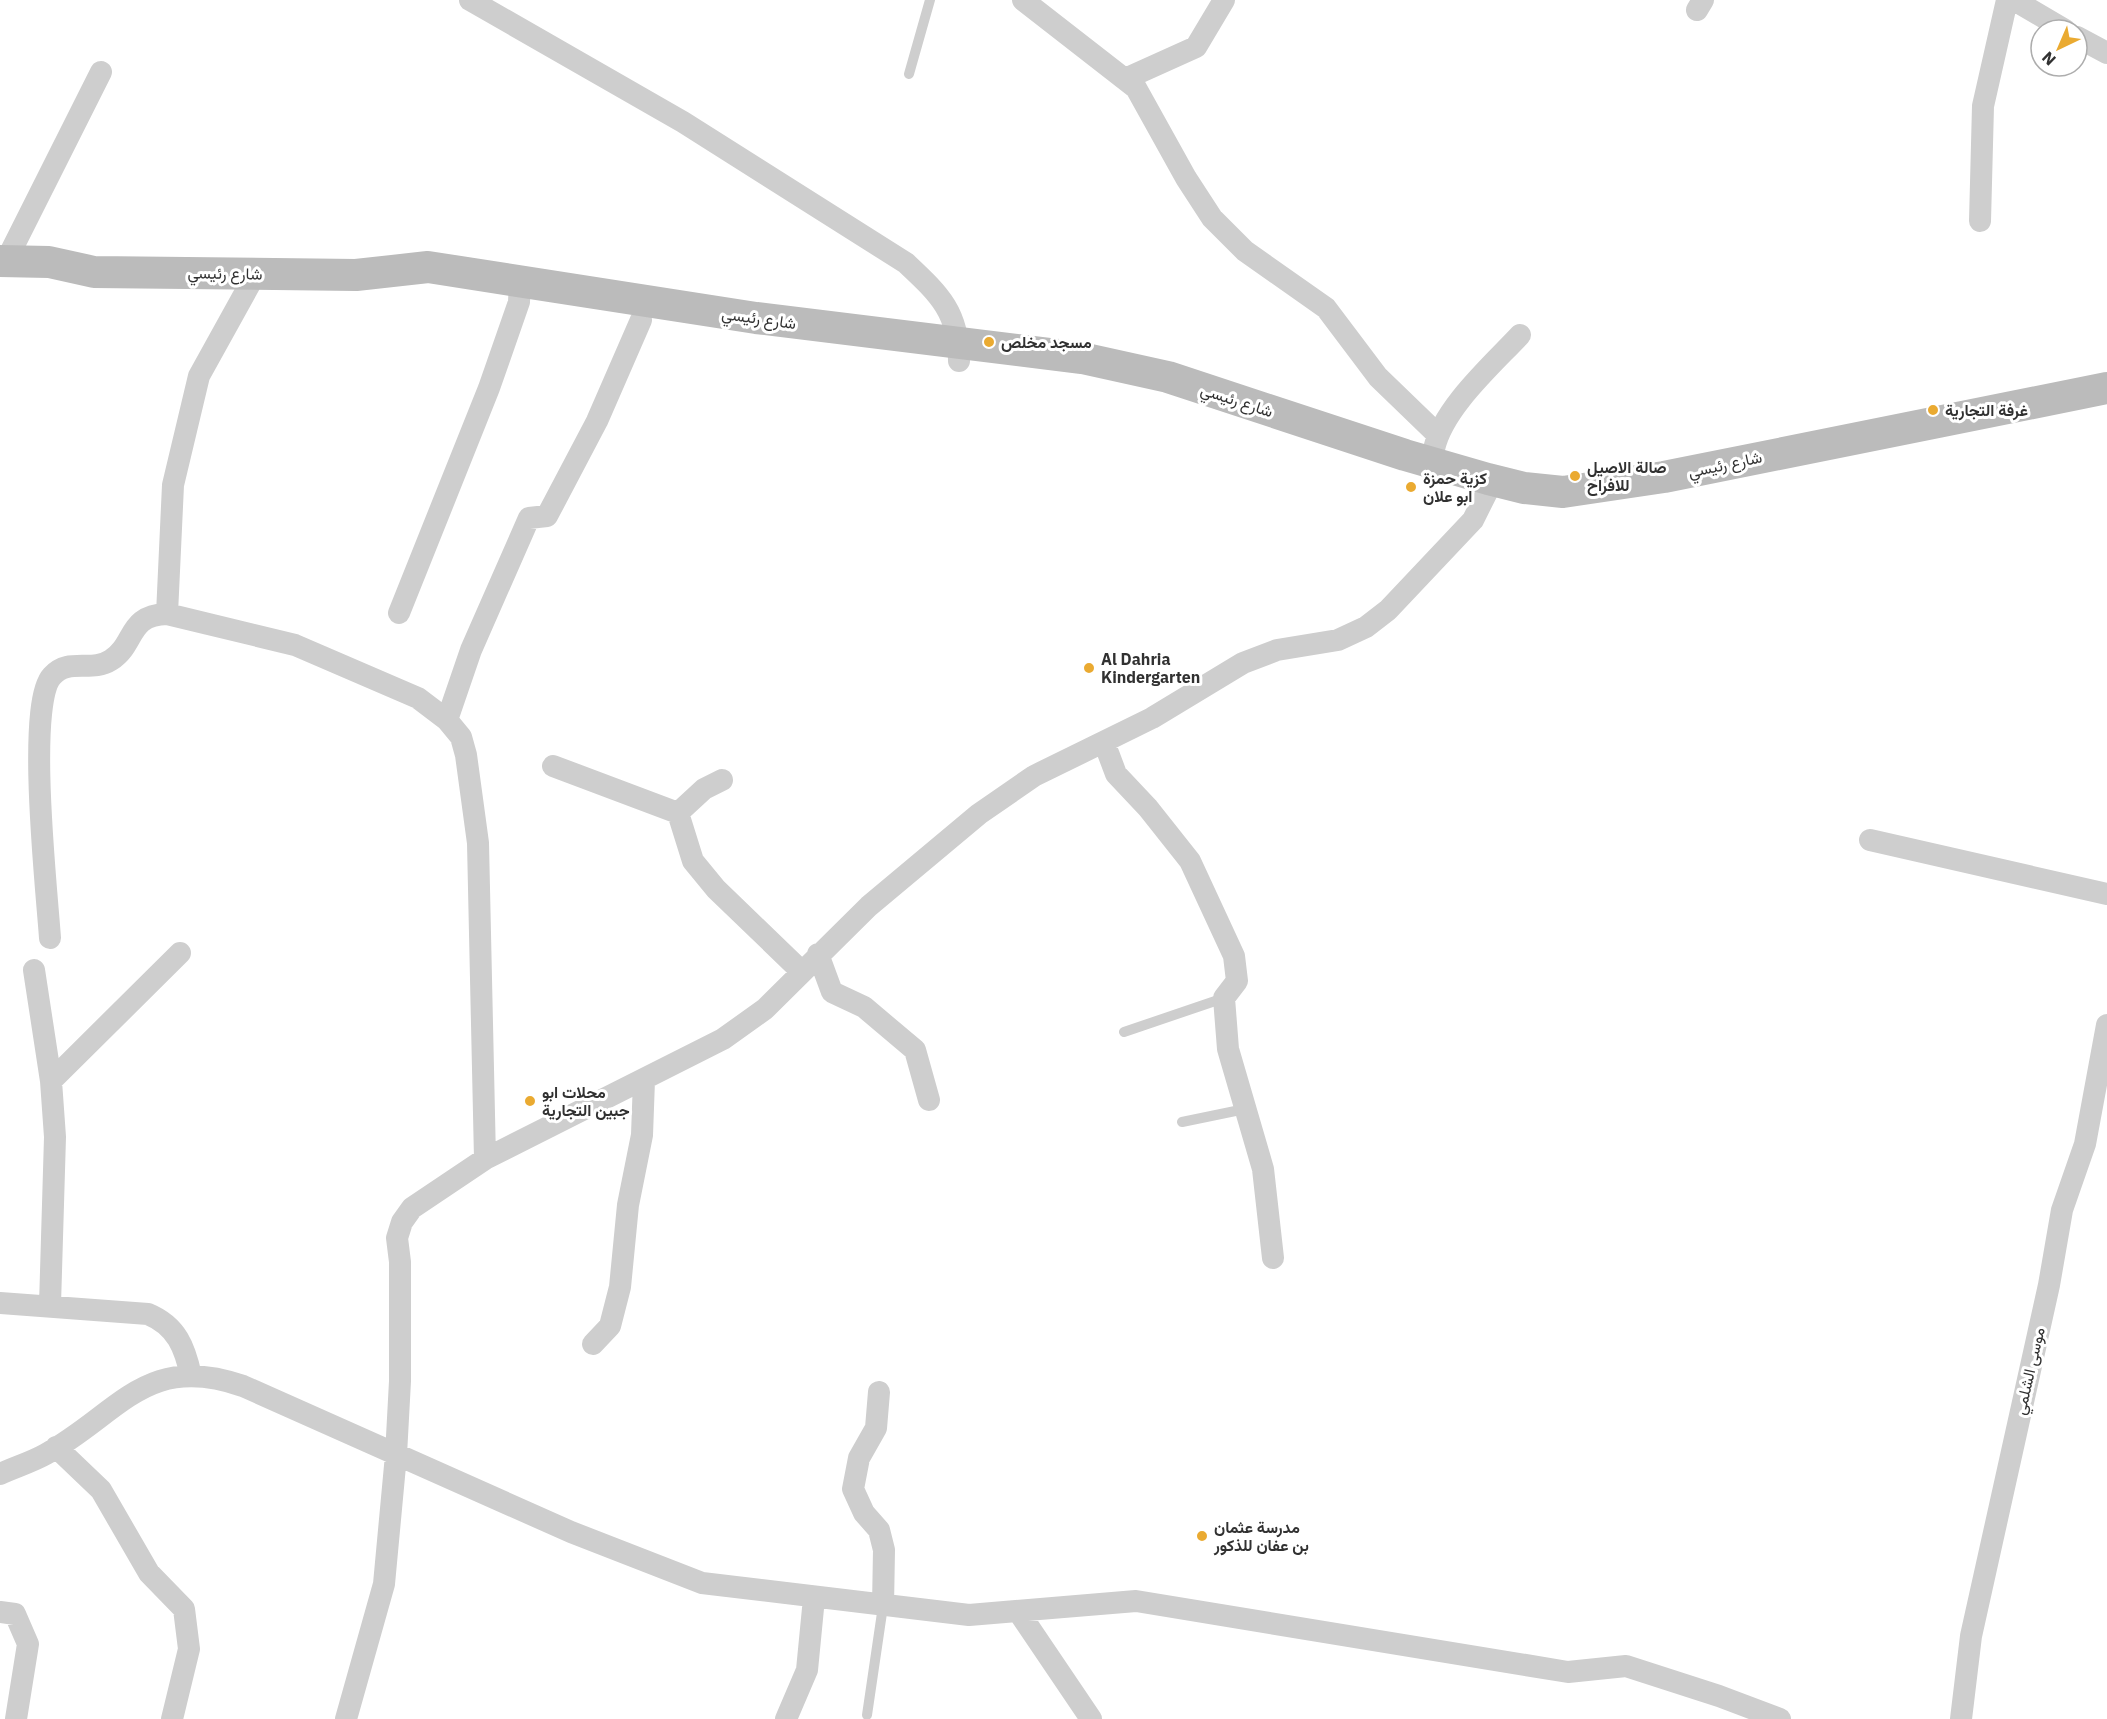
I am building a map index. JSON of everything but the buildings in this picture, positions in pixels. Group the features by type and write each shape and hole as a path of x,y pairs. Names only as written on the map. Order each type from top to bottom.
{"main road":[{"name":"شارع رئيسي","path":"2,268 49,262 93,272 356,275 428,267 641,320 959,351 1082,358 1168,377 1434,457 1521,502 1560,508 1602,508 1653,500 1866,452 2107,406"},
{"name":"شارع رئيسي","path":"519,291 756,318 959,351"},
{"name":"شارع رئيسي","path":"1488,485 1563,492 1604,488 2107,388"}],"street":[{"path":"470,0 683,122 906,263 935,291 952,315 959,351"},
{"path":"1023,0 1136,88 1186,178 1212,218 1245,251 1326,308 1434,457 1474,383 1520,335"},
{"path":"1125,79 1196,47 1224,0"},
{"path":"1980,221 1983,106 2007,0"},
{"path":"2014,0 2045,18"},
{"path":"2089,43 2107,53"},
{"path":"2,268 101,72"},
{"path":"167,614 173,485 199,376 256,273"},
{"path":"399,613 489,388 519,291"},
{"path":"447,720 471,650 529,518 547,516 597,421 641,320"},
{"path":"346,1719 384,1584 396,1455 400,1381 400,1262 396,1247 399,1230 406,1215 419,1202 485,1159 723,1039 765,1009 869,906 979,814 1034,776 1152,718 1260,656 1295,646 1338,640 1366,627 1388,610 1473,520 1488,485"},
{"path":"50,938 38,769 44,689 52,675 65,666 98,666 108,662 116,656 140,622 151,616 167,614 295,645 418,698 447,720 461,737 465,747 478,843 485,1159"},
{"path":"1104,742 1116,774 1148,808 1190,861 1234,956 1237,981 1224,998 1228,1048 1263,1169 1273,1258"},
{"path":"553,766 678,813"},
{"path":"678,813 704,789 722,780"},
{"path":"678,813 693,861 716,889 801,971"},
{"path":"1870,840 2107,894"},
{"path":"51,1081 180,953"},
{"path":"818,954 832,992 864,1007 915,1050 929,1100"},
{"path":"34,970 51,1081 55,1149 50,1305"},
{"name":"موسى الشلمي","path":"1961,1719 1971,1636 2049,1285 2062,1210 2085,1143 2107,1025"},
{"path":"593,1344 610,1326 620,1287 628,1205 642,1135 644,1080"},
{"path":"0,1303 140,1312 158,1318 185,1348 191,1376"},
{"path":"0,1474 56,1447 142,1386 191,1376 212,1377 243,1386 571,1532 702,1583 969,1616 1136,1601 1568,1672 1626,1666 1719,1696 1780,1719"},
{"path":"879,1392 876,1428 859,1458 853,1489 864,1513 879,1530 884,1550 883,1606"},
{"path":"56,1447 101,1490 149,1573 184,1609 189,1649 172,1719"},
{"path":"786,1719 807,1670 814,1598"},
{"path":"1018,1611 1091,1719"},
{"path":"0,1612 15,1614 28,1644 16,1719"}],"lane":[{"path":"909,74 930,0"},
{"path":"1124,1032 1224,998"},
{"path":"1182,1122 1245,1108"},
{"path":"867,1715 883,1606"}],"place":[{"name":"مسجد مخلص","path":"989,342"},
{"name":"غرفة التجارية","path":"1933,410"},
{"name":"صالة الاصيل للافراح","path":"1575,476"},
{"name":"كزية حمزة ابو علان","path":"1411,487"},
{"name":"Al Dahria Kindergarten","path":"1089,668"},
{"name":"محلات ابو جبين التجارية","path":"530,1101"},
{"name":"مدرسة عثمان بن عفان للذكور","path":"1202,1536"}]}
